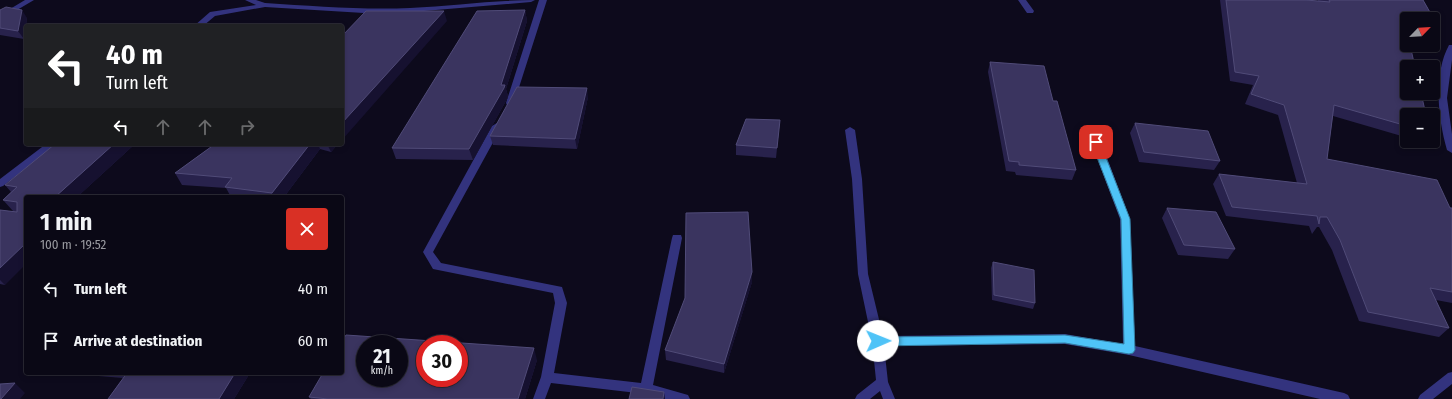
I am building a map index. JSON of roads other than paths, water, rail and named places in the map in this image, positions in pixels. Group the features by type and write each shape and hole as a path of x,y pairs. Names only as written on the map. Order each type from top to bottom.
{"street":[{"path":"0,18 30,0"},
{"path":"249,0 264,5"},
{"path":"200,24 213,14 264,5 364,11 405,10 530,0"},
{"path":"539,399 547,377 561,303 558,290 437,266 428,252 512,100 543,0"},
{"path":"1022,0 1030,11"},
{"path":"1452,47 1449,66 1442,87 1445,132 1452,150"},
{"path":"850,130 857,179 863,274 878,341 882,382 889,399"},
{"path":"1096,142 1125,219 1129,350"},
{"path":"0,184 29,160 49,146"},
{"path":"646,389 677,238"},
{"path":"878,341 1065,339 1129,350 1344,399"},
{"path":"547,377 646,389 684,399"},
{"path":"1424,399 1452,377"},
{"path":"861,399 882,382"}]}
